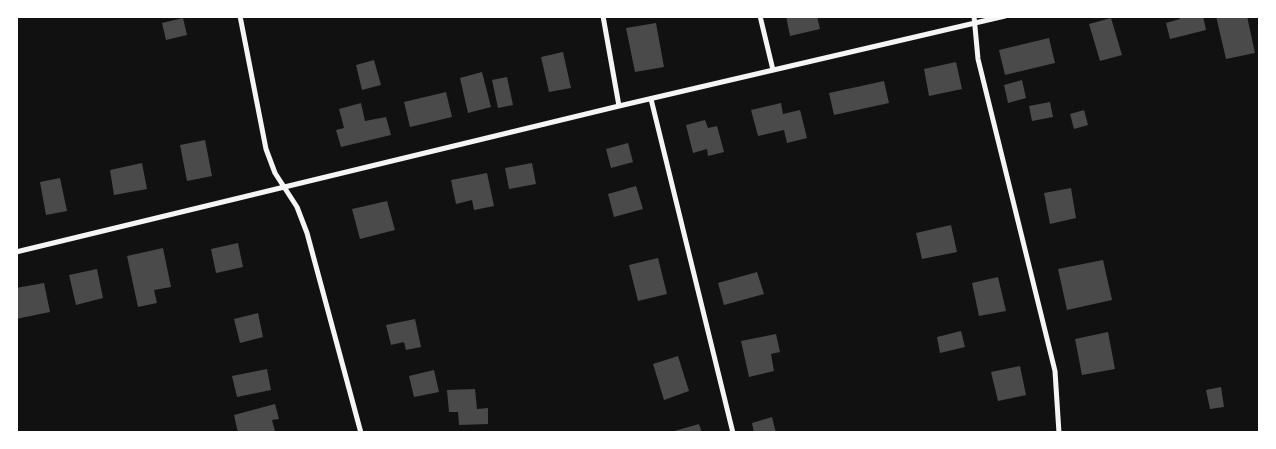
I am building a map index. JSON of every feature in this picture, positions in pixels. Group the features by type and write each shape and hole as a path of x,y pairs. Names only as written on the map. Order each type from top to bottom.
{"street":[{"path":"240,16 266,149 275,173 297,207 308,233 361,433"},
{"path":"603,16 619,106"},
{"path":"760,16 772,70"},
{"path":"974,16 978,58 1055,370 1060,433"},
{"path":"16,252 619,106 974,25 1005,16"},
{"path":"651,99 733,433"}],"building":[{"path":"786,16 817,16 820,29 790,36"},
{"path":"1179,16 1203,16 1206,30 1170,39 1166,23 1180,19"},
{"path":"1216,16 1247,16 1255,53 1226,59"},
{"path":"183,18 187,35 166,40 162,23"},
{"path":"1111,18 1122,55 1100,61 1089,24"},
{"path":"656,23 664,67 635,72 626,28"},
{"path":"1049,38 1055,63 1005,75 999,50"},
{"path":"563,52 571,88 549,92 541,57"},
{"path":"374,60 381,85 362,90 356,65"},
{"path":"956,62 962,89 929,96 924,69"},
{"path":"482,72 491,107 468,113 460,78"},
{"path":"507,77 513,105 498,108 492,80"},
{"path":"1022,80 1026,98 1008,103 1004,85"},
{"path":"884,81 889,103 834,115 829,93"},
{"path":"446,92 452,117 410,127 404,102"},
{"path":"1050,102 1053,117 1032,121 1029,106"},
{"path":"361,103 365,121 386,117 391,135 341,147 336,130 344,128 339,109"},
{"path":"781,103 783,114 800,110 807,138 787,143 784,130 758,136 751,110"},
{"path":"1084,110 1088,125 1074,129 1070,114"},
{"path":"705,120 708,128 717,126 724,152 708,156 707,149 693,153 686,125"},
{"path":"205,140 212,176 187,181 180,145"},
{"path":"628,143 633,162 611,168 606,149"},
{"path":"142,163 147,189 114,195 110,170"},
{"path":"532,163 536,184 509,189 505,168"},
{"path":"487,173 494,206 474,210 472,200 456,204 451,180"},
{"path":"60,178 67,211 46,215 40,182"},
{"path":"636,186 643,209 614,217 608,194"},
{"path":"1071,188 1076,218 1050,224 1044,193"},
{"path":"387,201 395,230 360,239 352,209"},
{"path":"951,225 957,252 922,259 916,233"},
{"path":"238,243 243,267 216,273 211,249"},
{"path":"163,248 171,287 154,290 157,303 138,307 127,256"},
{"path":"658,258 667,294 638,301 629,265"},
{"path":"1103,260 1112,300 1067,310 1058,269"},
{"path":"97,269 103,298 76,305 69,275"},
{"path":"757,272 764,294 724,305 718,283"},
{"path":"998,277 1006,311 979,316 972,283"},
{"path":"44,283 50,312 16,319 16,288"},
{"path":"258,313 263,337 240,343 234,319"},
{"path":"415,319 421,347 406,350 404,342 391,345 386,325"},
{"path":"961,331 965,347 940,353 937,337"},
{"path":"1108,332 1115,369 1082,375 1075,339"},
{"path":"776,334 780,352 771,354 774,371 749,377 741,341"},
{"path":"678,356 689,391 664,400 653,364"},
{"path":"1020,366 1026,395 998,401 991,372"},
{"path":"267,369 271,390 237,397 232,376"},
{"path":"434,370 439,392 414,397 409,376"},
{"path":"1221,387 1224,407 1210,409 1206,390"},
{"path":"475,389 477,409 488,408 488,424 459,425 458,412 449,412 447,390"},
{"path":"275,404 279,419 272,420 275,431 238,433 234,415"},
{"path":"772,417 776,433 754,433 752,423"},
{"path":"699,424 702,433 671,433 671,432"}]}
